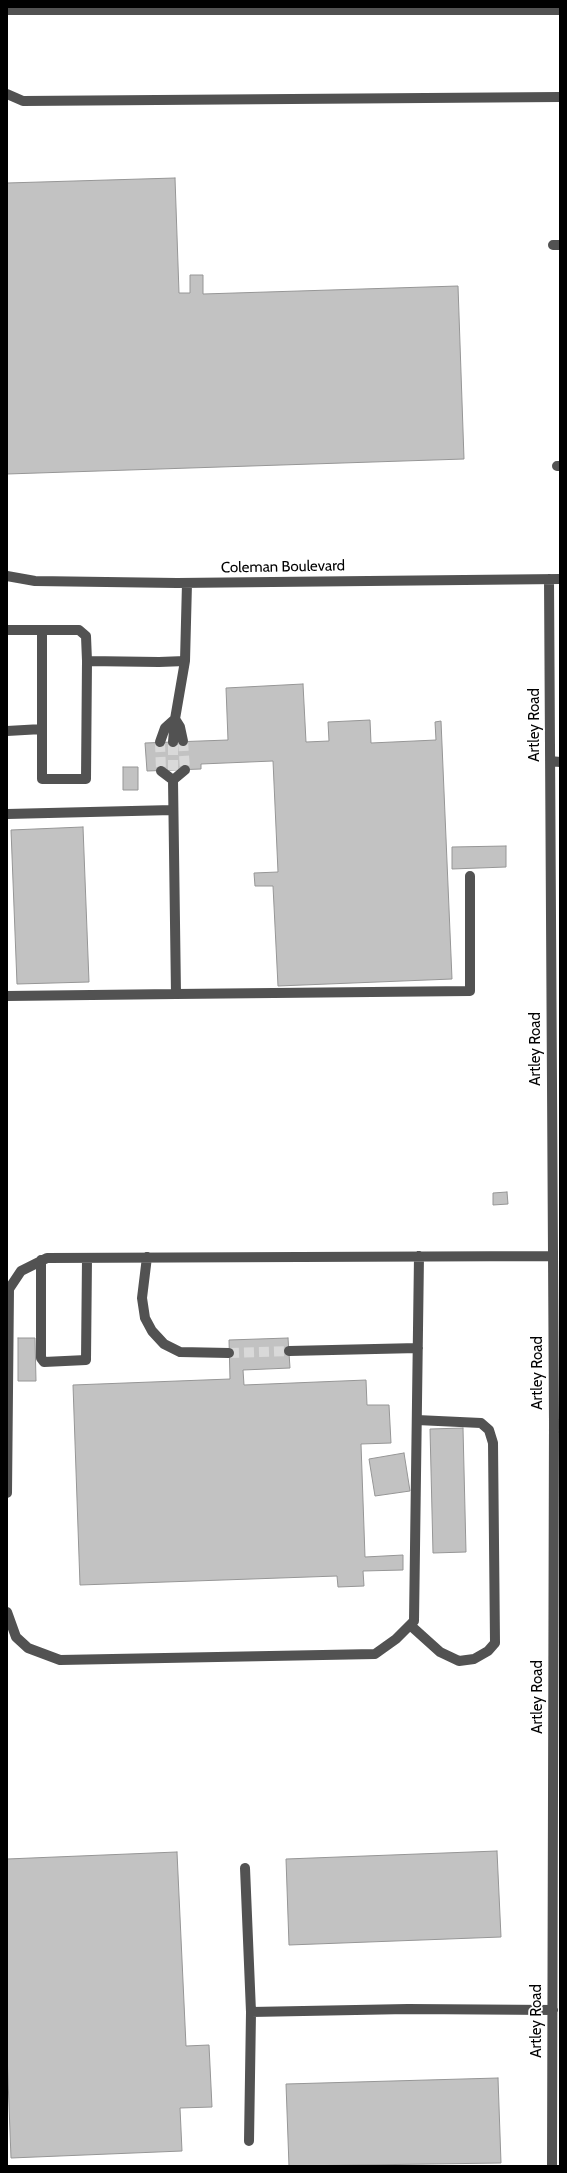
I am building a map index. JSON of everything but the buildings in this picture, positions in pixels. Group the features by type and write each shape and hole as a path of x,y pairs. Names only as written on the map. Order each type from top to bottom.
{"street":[{"path":"13,9 560,10"},
{"path":"7,94 23,100 560,97"},
{"name":"Coleman Boulevard","path":"7,576 35,581 187,583 560,579"},
{"name":"Artley Road","path":"549,579 555,762 552,1256 557,1356 556,1978 552,2010 552,2166"},
{"path":"160,742 165,728 175,719 185,660 187,583"},
{"path":"7,630 42,630 79,630 86,636 86,778 42,779 42,630"},
{"path":"87,661 159,662 185,660"},
{"path":"175,719 180,726 178,742"},
{"path":"7,731 42,729"},
{"path":"161,771 173,775 185,770"},
{"path":"173,775 176,994"},
{"path":"7,814 173,810"},
{"path":"7,996 470,992 470,876"},
{"path":"7,1612 16,1637 28,1648 60,1660 374,1654 396,1639 414,1621 419,1256"},
{"path":"7,1493 9,1289 21,1271 41,1260 47,1258 552,1256"},
{"path":"41,1260 41,1358 44,1362 86,1360 87,1258"},
{"path":"147,1258 142,1298 145,1318 152,1331 164,1344 180,1352 229,1352"},
{"path":"289,1351 418,1348"},
{"path":"410,1625 440,1652 459,1661 474,1659 488,1651 495,1643 494,1444 489,1430 481,1424 417,1420"},
{"path":"245,1868 251,2012 249,2141"},
{"path":"251,2012 408,2009 552,2010"}],"tunnel":[{"path":"183,741 185,770"},
{"path":"160,742 161,771"},
{"path":"173,742 173,770"},
{"path":"229,1353 289,1351"}]}
